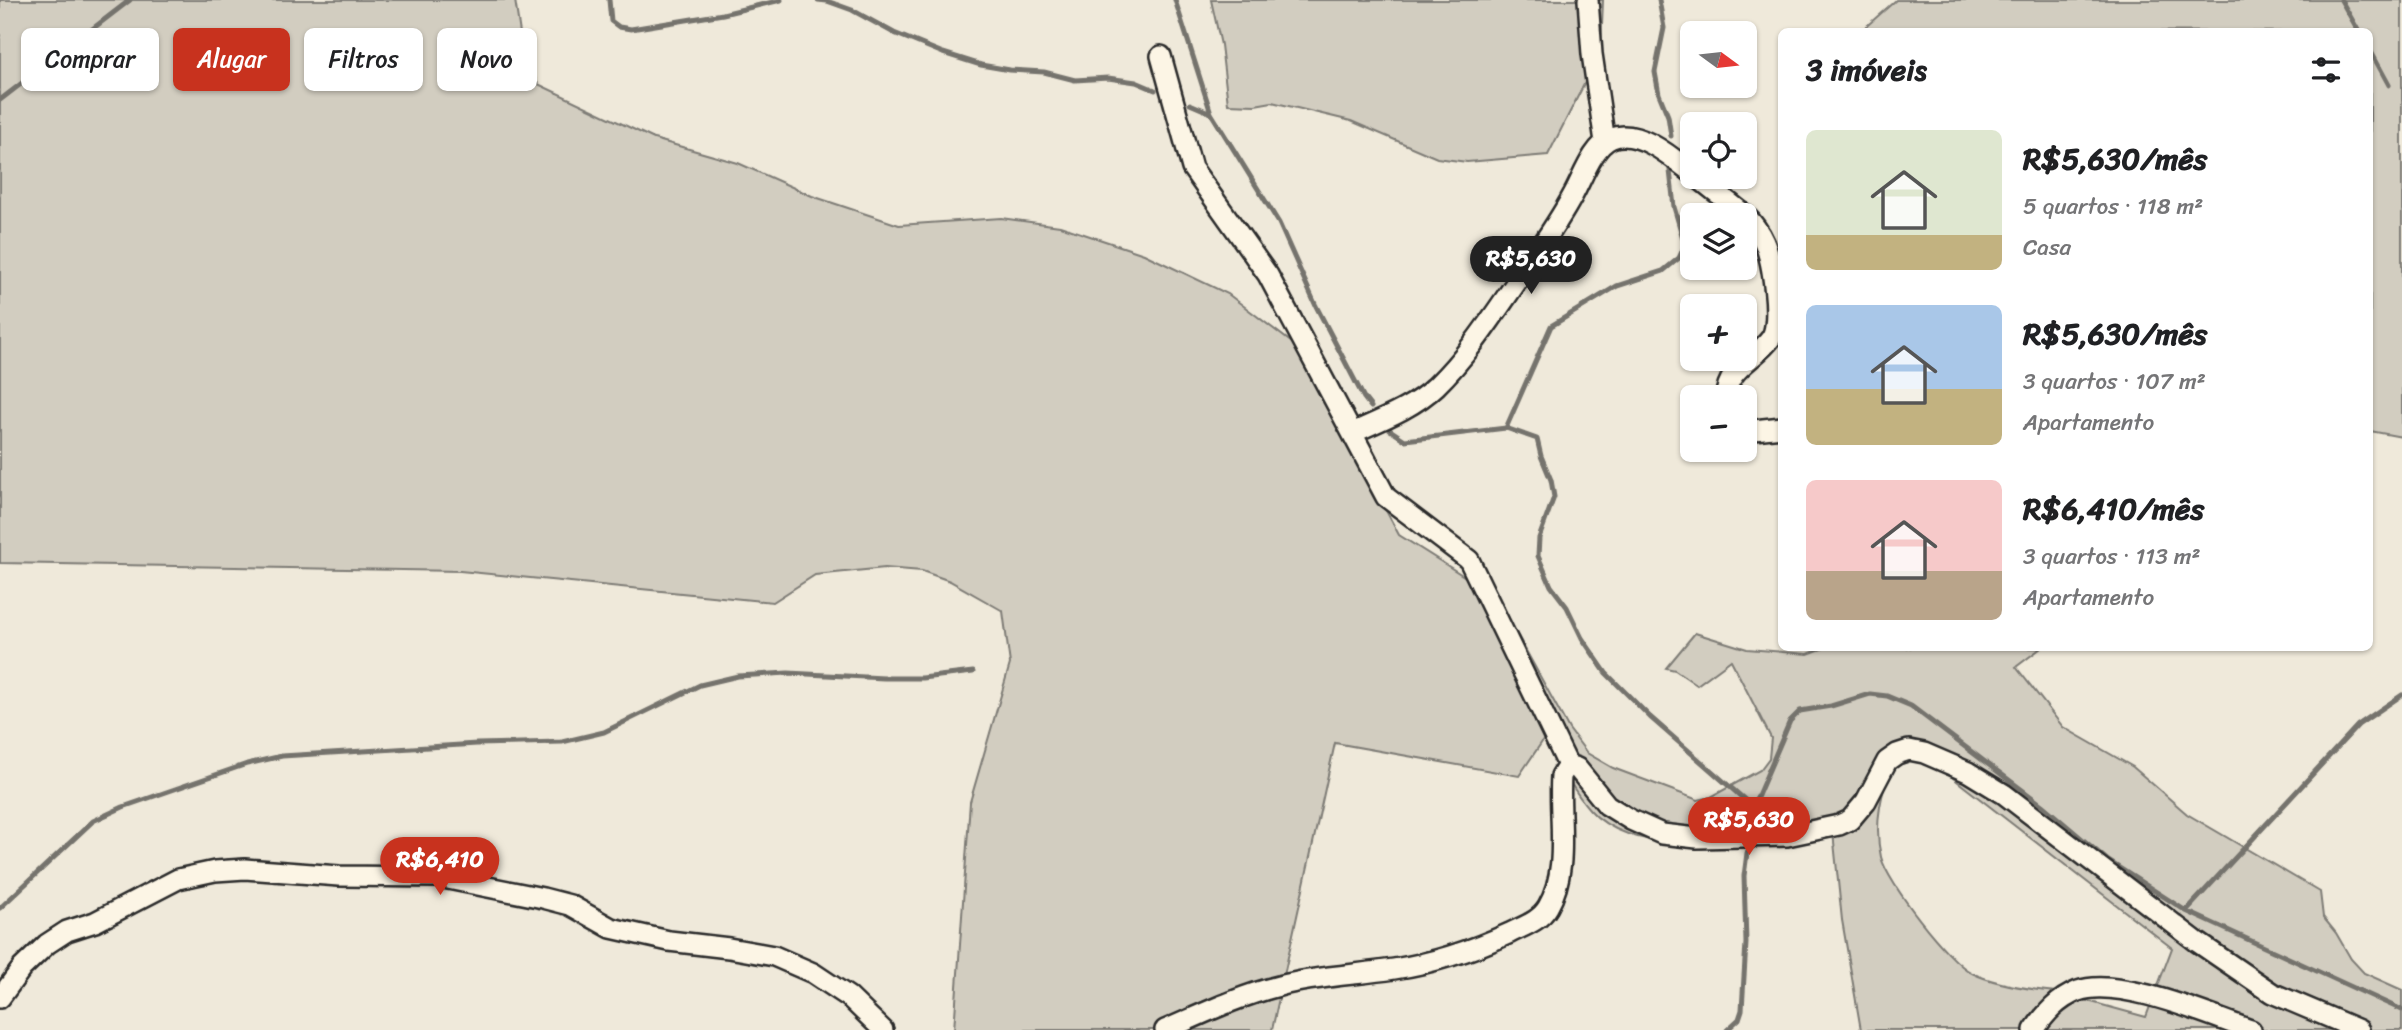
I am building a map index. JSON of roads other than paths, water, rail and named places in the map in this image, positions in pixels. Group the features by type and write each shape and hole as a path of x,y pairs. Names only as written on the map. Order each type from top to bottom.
{"street":[{"path":"1588,0 1591,54 1605,142"},
{"path":"1161,56 1192,168 1268,275 1386,496 1469,560 1568,765"},
{"path":"1352,433 1418,401 1444,377 1497,310 1556,223 1595,154 1605,142 1619,136 1642,141 1664,150 1680,163"},
{"path":"1712,189 1730,203"},
{"path":"1728,385 1729,379 1766,344 1774,333 1776,323 1770,265 1765,244 1757,228"},
{"path":"1757,430 1778,427"},
{"path":"1568,765 1574,766 1586,777 1607,805 1662,834 1697,838 1776,836 1839,825 1850,820 1866,801 1887,761 1897,754 1909,751 1924,753 1968,772 2004,794 2196,941 2272,993 2359,1030"},
{"path":"1165,1030 1278,986 1432,962 1486,944 1541,916 1555,893 1560,866 1561,776 1568,765"},
{"path":"0,998 22,968 47,944 66,931 95,922 178,879 215,871 245,869 353,876 438,877 570,905 611,928 669,941 774,956 813,973 849,997 883,1030"},
{"path":"2034,1030 2055,1004 2080,990 2103,988 2126,990 2172,1002 2251,1030"}],"waterway":[{"path":"0,100 130,0"},
{"path":"609,0 611,21 619,27 631,29 723,14 781,0"},
{"path":"818,0 852,10 894,33 981,65 1044,72 1075,80 1108,78 1136,82 1155,90"},
{"path":"1175,0 1211,113 1279,223 1316,306 1371,407"},
{"path":"1659,0 1664,28 1655,72 1671,136"},
{"path":"2341,0 2357,28"},
{"path":"2373,56 2389,85"},
{"path":"1190,104 1211,113"},
{"path":"1506,428 1551,326 1617,286 1663,271 1679,258 1685,245 1674,207 1669,161"},
{"path":"1390,430 1405,440 1506,428 1537,439 1554,497 1539,538 1538,556 1551,586 1567,607 1582,638 1606,673 1650,717 1753,807"},
{"path":"0,908 93,821 123,807 247,764 282,756 477,744 562,742 604,732 700,685 738,676 788,673 922,678 973,672"},
{"path":"1751,821 1753,807 1790,721 1800,711 1831,706 1870,694 1887,696 1911,706 2042,805 2107,860 2186,911 2402,1010"},
{"path":"2186,911 2358,725 2402,695"},
{"path":"1727,1030 1739,1019 1742,1010 1746,943 1744,876 1747,853"}]}
